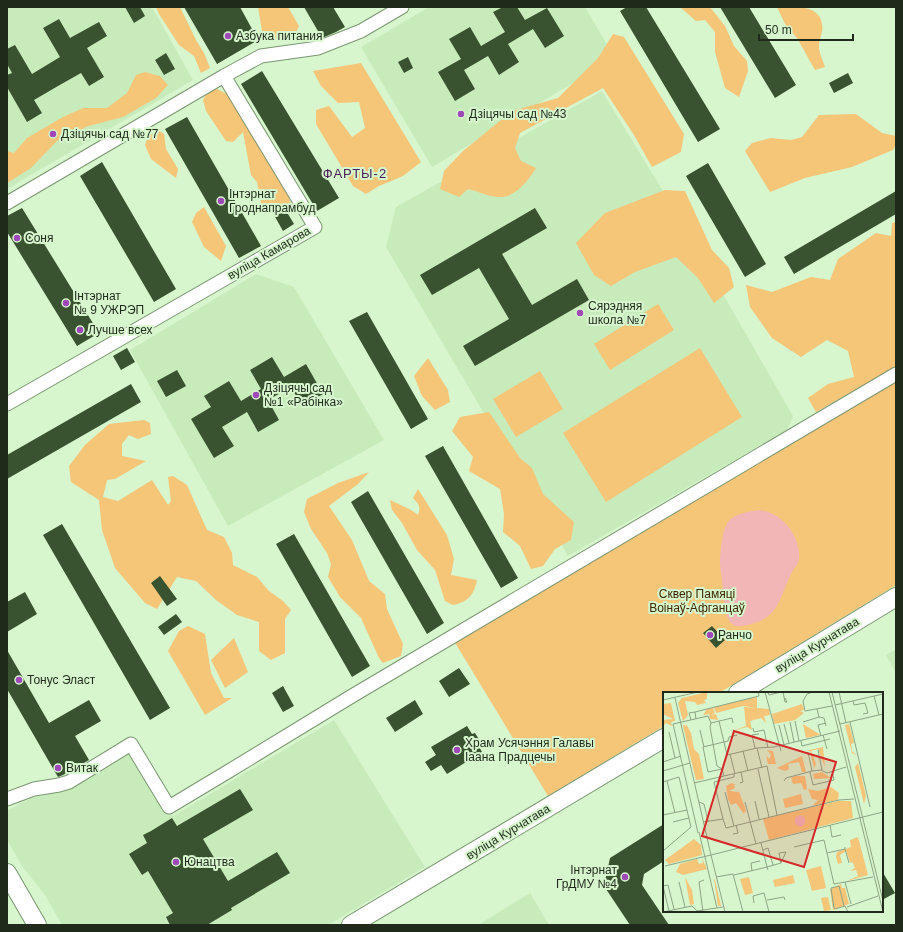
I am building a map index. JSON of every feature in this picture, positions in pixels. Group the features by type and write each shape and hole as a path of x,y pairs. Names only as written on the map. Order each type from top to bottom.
{"main road":[{"name":"вуліца Курчатава","path":"740,692 896,597"},
{"name":"вуліца Курчатава","path":"351,925 663,739"},
{"path":"7,873 37,925"}],"street":[{"path":"7,203 224,76 261,56 318,48 361,31 402,7"},
{"name":"вуліца Камарова","path":"7,404 315,227 224,76"},
{"path":"7,799 34,788 59,785 69,782 131,744 170,807 352,696 896,374"}],"shaded area":[{"name":"Дзіцячы сад №77","path":"7,7 152,7 193,80 7,189"},
{"name":"Дзіцячы сад №43","path":"429,7 585,7 608,46 608,62 432,167 361,47"},
{"name":"Сярэдняя школа №7","path":"602,91 677,214 793,416 787,430 568,556 386,247 396,207"},
{"name":"Дзіцячы сад №1 «Рабінка»","path":"256,274 294,287 384,440 228,526 130,350"},
{"path":"759,510 775,515 788,527 797,542 799,559 774,611 761,621 736,626 732,624 726,614 720,564 723,536 726,526 731,519 742,513"},
{"path":"896,649 896,673 886,655"},
{"path":"334,720 425,867 328,925 62,925 45,895 22,866 7,840 7,811 31,798 75,787 131,751 173,816"},
{"path":"530,893 549,925 478,925"}],"green space":[{"path":"156,7 180,7 204,53 210,68 201,73 194,56 179,45"},
{"path":"258,7 288,7 299,26 296,32 293,36 284,39 263,37"},
{"path":"680,7 710,7 725,26 734,46 747,61 748,71 739,97 725,88 715,52 715,32 705,20 696,21"},
{"path":"777,7 797,7 810,9 816,12 820,17 822,33 819,49 825,67 815,70 797,38 785,24"},
{"path":"613,34 624,37 684,134 681,152 652,167 634,135 603,88 520,133 515,148 521,161 536,168 516,192 505,197 499,197 468,189 459,197 440,189 444,171 463,151 512,111 558,98 598,58"},
{"path":"361,63 421,162 403,176 379,186 366,194 353,186 316,124 316,110 329,106 352,137 365,128 359,102 338,103 321,86 313,71"},
{"path":"145,72 160,76 168,85 156,98 123,117 85,127 77,135 57,141 31,168 7,183 7,151 14,153 27,138 63,117 83,108 107,108 127,93 136,75"},
{"path":"211,86 235,98 288,192 292,211 275,205 272,210 261,203 257,182 251,175 243,132 233,142 226,141 206,111 203,100"},
{"path":"856,114 882,133 896,136 896,144 893,150 852,167 805,178 770,192 745,151 752,143 771,138 791,140 802,137 819,115"},
{"path":"159,131 164,134 166,149 178,169 176,178 151,159 145,145 148,136"},
{"path":"665,190 685,191 712,250 729,268 734,287 714,303 698,278 676,257 635,272 611,286 594,275 576,243 605,213"},
{"path":"204,207 226,246 221,261 204,247 192,222 196,213"},
{"path":"896,222 896,367 816,412 808,398 828,384 854,377 848,351 827,340 801,357 772,338 750,307 746,285 772,292 811,277 830,280 838,259 876,233 891,236 892,223"},
{"path":"658,304 674,330 610,370 594,344"},
{"path":"700,348 742,417 606,502 563,433"},
{"path":"428,358 448,390 450,402 435,410 422,396 414,376"},
{"path":"540,371 563,409 516,437 493,399"},
{"name":"Сквер Памяці Воінаў-Афганцаў","path":"896,380 896,585 721,692 663,692 663,727 548,796 454,641"},
{"path":"489,412 520,458 532,468 543,494 574,522 571,540 555,549 543,566 531,569 520,546 503,532 504,514 500,489 469,471 473,457 452,431 460,417"},
{"path":"144,420 150,423 151,434 138,439 129,435 122,444 122,456 146,461 115,479 107,480 103,497 118,501 152,480 168,505 171,501 168,477 173,476 187,485 207,530 224,537 232,553 233,565 257,577 269,591 283,601 291,610 285,619 285,653 271,660 259,651 259,622 237,615 216,600 196,581 177,577 157,609 145,603 115,568 102,530 99,500 71,482 69,466 85,445 109,424"},
{"path":"369,472 358,484 329,506 352,540 369,581 385,594 387,609 403,644 401,656 383,663 379,658 361,618 340,597 328,577 331,564 327,553 311,529 304,512 307,499 338,483"},
{"path":"418,489 447,535 454,559 451,575 477,580 470,597 458,604 453,605 445,601 435,570 417,550 402,523 392,510 390,500 418,515 419,506 413,498"},
{"path":"188,626 205,634 211,673 224,698 232,698 205,715 168,651 179,631"},
{"path":"234,638 248,672 225,688 211,660"}],"building":[{"path":"125,7 140,7 145,16 134,23"},
{"name":"Азбука питания","path":"184,7 240,7 258,40 217,64"},
{"path":"304,7 333,7 345,27 322,38"},
{"path":"503,7 517,7 525,20 547,8 564,36 545,48 533,29 508,44 519,62 499,75 488,56 464,70 475,89 455,101 438,72 461,59 449,39 470,27 481,46 505,32 493,12"},
{"path":"627,7 646,7 720,129 698,142 620,11"},
{"path":"720,7 749,7 796,85 775,98"},
{"path":"59,19 70,38 99,22 107,36 87,48 104,77 89,86 81,73 34,100 42,113 27,122 7,87 7,75 12,73 7,64 7,49 15,45 32,74 60,57 43,28"},
{"path":"166,53 175,69 164,75 155,60"},
{"path":"408,57 413,68 404,73 398,62"},
{"path":"262,71 339,198 317,211 241,84"},
{"path":"848,73 853,83 834,93 829,83"},
{"name":"Інтэрнат Гроднапрамбуд","path":"187,117 261,246 239,258 165,129"},
{"path":"102,162 176,289 154,302 80,176"},
{"path":"708,163 766,264 745,277 686,176"},
{"path":"896,191 896,214 794,274 784,257"},
{"name":"Інтэрнат № 9 УЖРЭП","path":"22,208 99,333 77,346 7,232 7,216"},
{"path":"535,208 547,228 502,254 532,305 577,279 589,300 475,366 463,346 509,319 479,268 432,295 420,275"},
{"path":"285,209 294,224 283,231 274,215"},
{"path":"367,312 428,419 411,429 349,321"},
{"path":"127,348 135,362 121,370 113,356"},
{"path":"272,357 284,377 306,364 323,394 302,406 291,387 268,400 279,420 258,432 247,412 222,427 234,446 214,458 191,419 211,407 204,396 229,381 241,401 261,389 250,370"},
{"path":"177,370 186,386 166,397 157,381"},
{"path":"131,384 141,402 7,479 7,455"},
{"path":"443,446 518,578 501,588 425,456"},
{"path":"368,491 444,623 427,634 351,502"},
{"path":"62,524 170,708 150,720 43,535"},
{"path":"294,534 370,666 352,677 276,544"},
{"path":"160,576 177,599 167,606 151,583"},
{"path":"25,592 37,614 7,632 7,602"},
{"path":"176,614 182,622 164,635 158,627"},
{"path":"712,626 725,640 716,648 703,633"},
{"path":"7,650 49,723 89,700 101,721 75,736 89,760 58,777 7,689"},
{"path":"459,668 470,684 449,697 439,681"},
{"path":"283,686 294,706 283,712 272,693"},
{"path":"415,700 423,714 395,732 386,718"},
{"name":"Храм Усячэння Галавы Іаана Прадцечы","path":"467,726 472,734 475,733 480,741 477,743 482,752 447,774 441,765 431,771 425,762 436,755 431,747"},
{"name":"Юнацтва","path":"240,789 253,810 203,839 228,881 277,852 290,873 231,908 232,910 207,925 170,925 166,917 173,913 148,871 142,875 129,854 147,843 143,835 172,818 177,826"},
{"name":"Інтэрнат ГрДМУ №4","path":"663,825 663,862 644,874 642,885 669,925 630,925 604,886 610,858"},
{"path":"883,873 895,893 883,899"}],"place":[{"name":"Азбука питания","path":"228,36"},
{"name":"Дзіцячы сад №43","path":"461,114"},
{"name":"Дзіцячы сад №77","path":"53,134"},
{"name":"Інтэрнат Гроднапрамбуд","path":"221,201"},
{"name":"Соня","path":"17,238"},
{"name":"Інтэрнат № 9 УЖРЭП","path":"66,303"},
{"name":"Сярэдняя школа №7","path":"580,313"},
{"name":"Лучше всех","path":"80,330"},
{"name":"Дзіцячы сад №1 «Рабінка»","path":"256,395"},
{"name":"Ранчо","path":"710,635"},
{"name":"Тонус Эласт","path":"19,680"},
{"name":"Храм Усячэння Галавы Іаана Прадцечы","path":"457,750"},
{"name":"Витак","path":"58,768"},
{"name":"Юнацтва","path":"176,862"},
{"name":"Інтэрнат ГрДМУ №4","path":"625,877"}],"district":[{"name":"ФАРТЫ-2","path":"355,173"}]}
